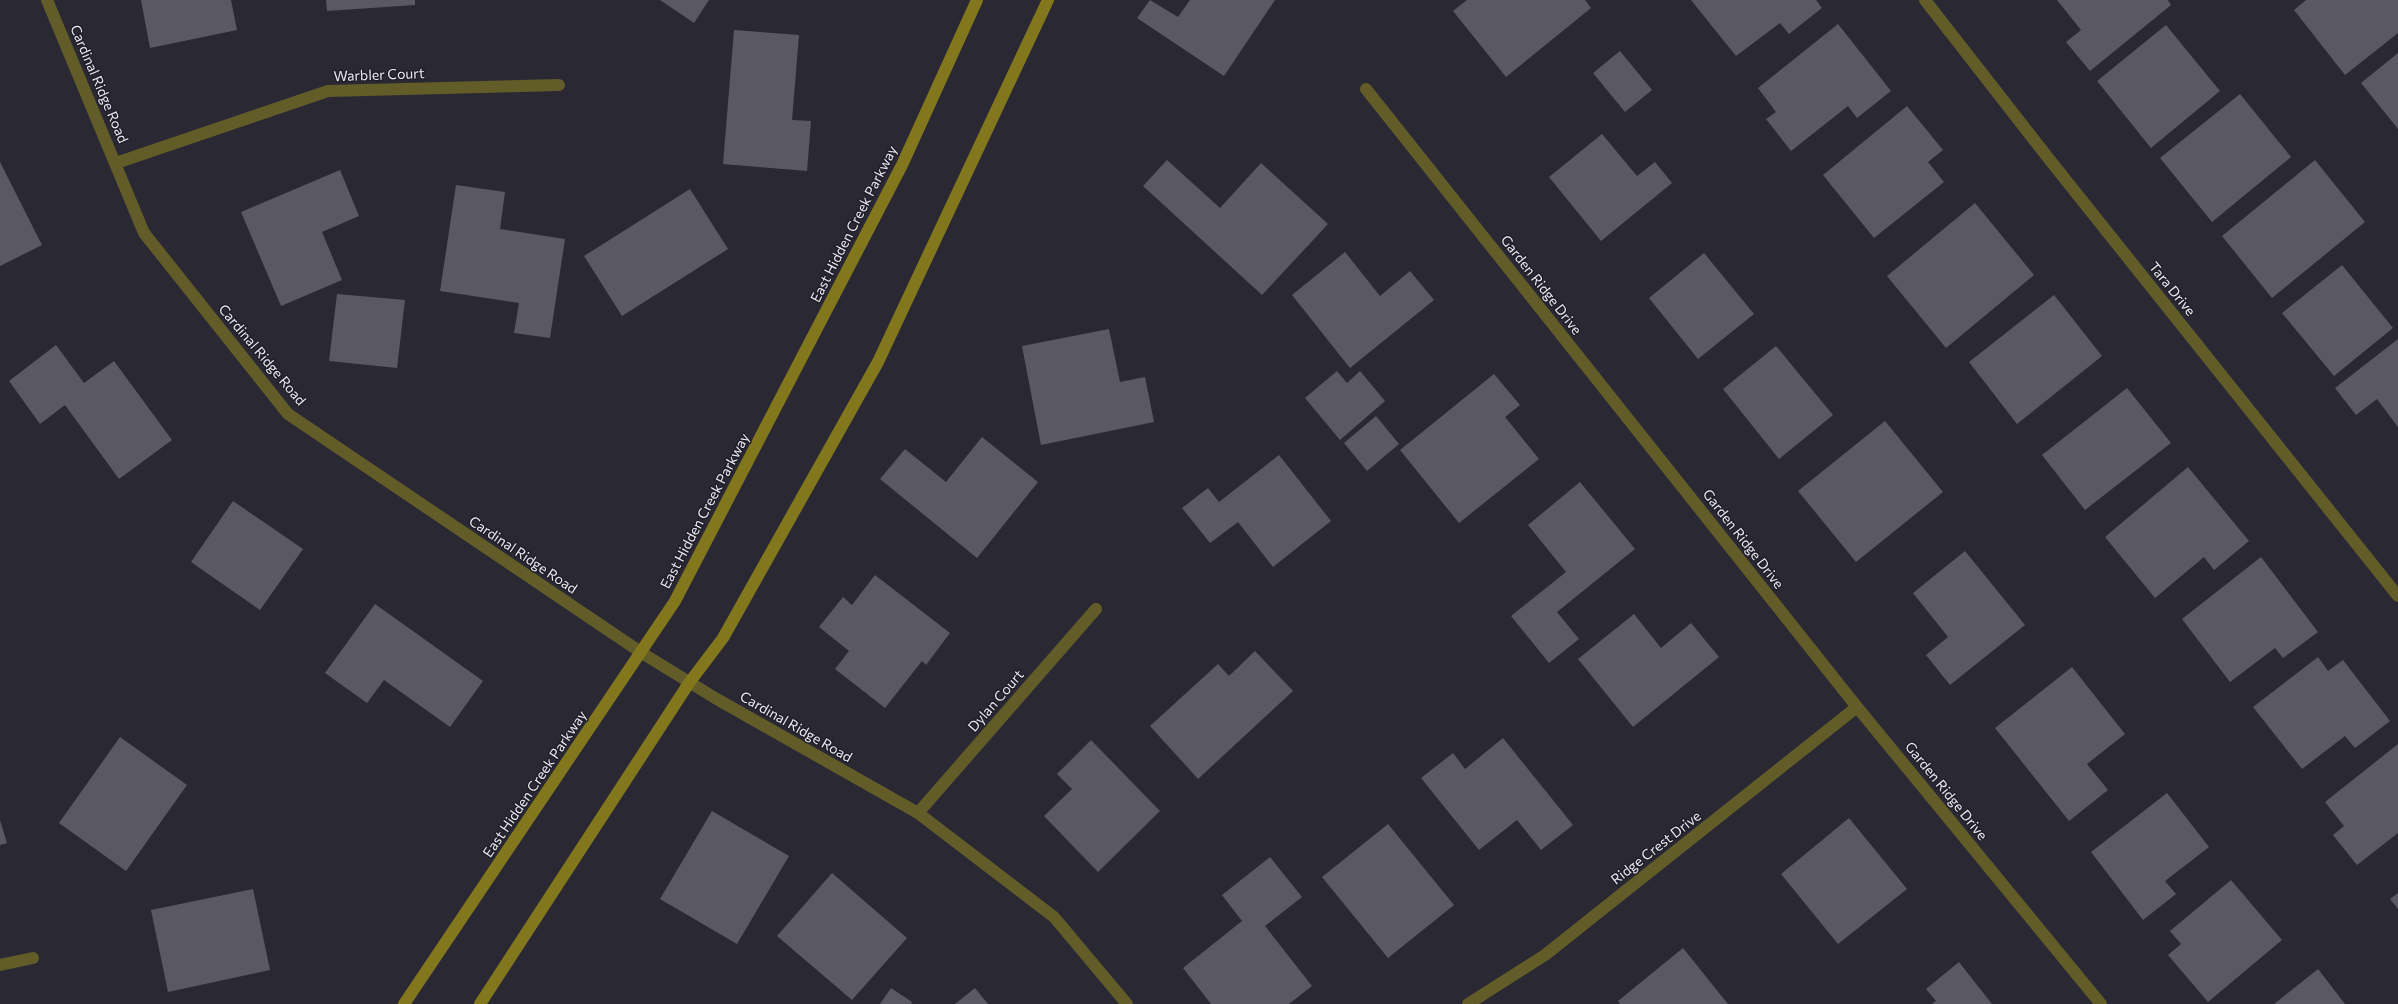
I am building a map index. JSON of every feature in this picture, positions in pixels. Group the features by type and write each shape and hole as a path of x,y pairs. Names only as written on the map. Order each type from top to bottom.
{"main road":[{"name":"East Hidden Creek Parkway","path":"404,1004 642,653 675,600 902,165 977,0"},
{"path":"480,1004 689,683 723,638 878,362 1048,0"}],"street":[{"name":"Cardinal Ridge Road","path":"47,0 116,162 144,233 288,414 642,653 689,683 918,813 1054,917 1127,1004"},
{"name":"Tara Drive","path":"1926,0 2049,159 2398,596"},
{"name":"Warbler Court","path":"116,162 328,91 559,85"},
{"name":"Garden Ridge Drive","path":"1366,89 1857,707 2101,1004"},
{"name":"Dylan Court","path":"918,813 1096,609"},
{"name":"Ridge Crest Drive","path":"1468,1004 1545,955 1857,707"},
{"path":"0,965 33,958"}],"building":[{"path":"141,0 231,0 237,30 150,48"},
{"path":"326,0 415,0 415,5 327,11"},
{"path":"660,0 709,0 694,23"},
{"path":"1150,0 1178,17 1190,0 1275,0 1224,76 1137,18"},
{"path":"1467,0 1585,0 1591,8 1506,77 1453,11"},
{"path":"1691,0 1816,0 1822,8 1789,34 1780,23 1736,56"},
{"path":"2057,0 2168,0 2171,5 2090,71 2066,42 2081,30"},
{"path":"2306,0 2398,0 2398,33 2345,75 2294,10"},
{"path":"1838,24 1891,91 1857,118 1848,106 1791,151 1766,119 1776,112 1758,88"},
{"path":"2166,25 2220,91 2151,148 2097,81"},
{"path":"734,30 799,35 792,120 811,121 807,171 723,164"},
{"path":"1620,51 1652,90 1625,112 1593,73"},
{"path":"2398,53 2398,129 2361,83"},
{"path":"2240,94 2291,157 2212,222 2160,158"},
{"path":"1907,106 1943,150 1928,162 1944,182 1874,238 1823,175"},
{"path":"1602,134 1637,176 1655,162 1672,183 1601,241 1549,177"},
{"path":"1167,160 1220,208 1261,163 1328,224 1262,295 1143,186"},
{"path":"2315,160 2365,222 2272,298 2222,236"},
{"path":"0,162 42,245 0,266"},
{"path":"340,170 359,216 322,232 342,280 281,306 241,212"},
{"path":"456,185 505,192 500,229 565,239 550,338 514,333 519,303 440,291"},
{"path":"690,189 728,249 622,316 584,256"},
{"path":"1975,203 2034,275 1946,348 1887,276"},
{"path":"1345,252 1380,296 1410,271 1434,300 1350,368 1292,295"},
{"path":"1704,253 1754,314 1698,359 1649,298"},
{"path":"2342,265 2393,328 2334,376 2282,313"},
{"path":"337,294 405,300 397,368 329,361"},
{"path":"2054,295 2102,356 2017,424 1969,362"},
{"path":"1109,329 1120,382 1145,377 1154,422 1041,445 1022,346"},
{"path":"2398,339 2398,427 2377,399 2356,415 2335,388"},
{"path":"56,345 84,383 114,361 172,440 119,479 65,405 40,424 9,381"},
{"path":"1776,346 1833,415 1779,459 1723,389"},
{"path":"1337,371 1347,383 1360,371 1385,401 1340,440 1305,398"},
{"path":"1494,374 1520,405 1505,417 1539,459 1459,523 1400,450"},
{"path":"2127,388 2171,443 2085,510 2042,455"},
{"path":"1376,416 1399,444 1367,471 1344,443"},
{"path":"1885,421 1943,492 1856,562 1798,491"},
{"path":"982,437 1038,482 977,558 880,479 905,449 946,482"},
{"path":"1279,455 1331,521 1273,567 1238,522 1210,543 1182,508 1208,488 1219,502"},
{"path":"2188,467 2249,541 2214,570 2204,557 2155,598 2105,537"},
{"path":"1580,482 1635,549 1557,612 1579,639 1549,663 1511,616 1566,572 1528,525"},
{"path":"233,501 303,549 260,610 191,562"},
{"path":"1965,551 2025,625 1950,685 1926,655 1948,637 1913,593"},
{"path":"2261,557 2318,632 2283,658 2275,648 2230,682 2182,619"},
{"path":"875,575 950,633 926,665 922,661 885,708 835,669 849,651 819,627 843,597 852,605"},
{"path":"375,604 483,681 450,727 384,680 367,703 325,673"},
{"path":"1634,614 1661,648 1691,623 1719,657 1633,727 1578,659"},
{"path":"1255,651 1293,691 1198,779 1150,726 1218,664 1229,676"},
{"path":"2318,657 2328,671 2343,660 2390,721 2355,748 2345,736 2302,769 2253,707"},
{"path":"2072,667 2125,734 2087,764 2108,790 2069,821 1995,728"},
{"path":"120,737 187,785 126,871 59,823"},
{"path":"1503,738 1573,825 1541,850 1517,820 1479,850 1421,778 1453,753 1465,769"},
{"path":"1091,740 1160,811 1098,872 1044,816 1072,789 1057,774"},
{"path":"2398,744 2398,833 2357,865 2333,835 2344,826 2325,802"},
{"path":"2167,793 2209,847 2165,881 2176,894 2143,920 2091,852"},
{"path":"712,811 789,856 737,944 660,899"},
{"path":"1849,818 1907,889 1838,944 1781,874"},
{"path":"0,820 7,843 0,845"},
{"path":"1388,824 1454,905 1388,958 1322,877"},
{"path":"1270,857 1302,897 1265,926 1312,986 1289,1004 1211,1004 1183,968 1242,921 1222,895"},
{"path":"832,873 907,938 852,1000 777,936"},
{"path":"2231,880 2282,940 2208,1002 2168,955 2181,944 2170,931"},
{"path":"253,889 270,970 168,992 151,910"},
{"path":"2398,893 2398,909 2390,899"},
{"path":"1683,948 1728,1004 1620,1004 1618,1001"},
{"path":"1959,962 1992,1004 1932,1004 1936,1001 1926,989"},
{"path":"2318,969 2345,1004 2274,1004"},
{"path":"891,988 912,1002 911,1004 880,1004"},
{"path":"975,988 988,1004 955,1004"}]}
